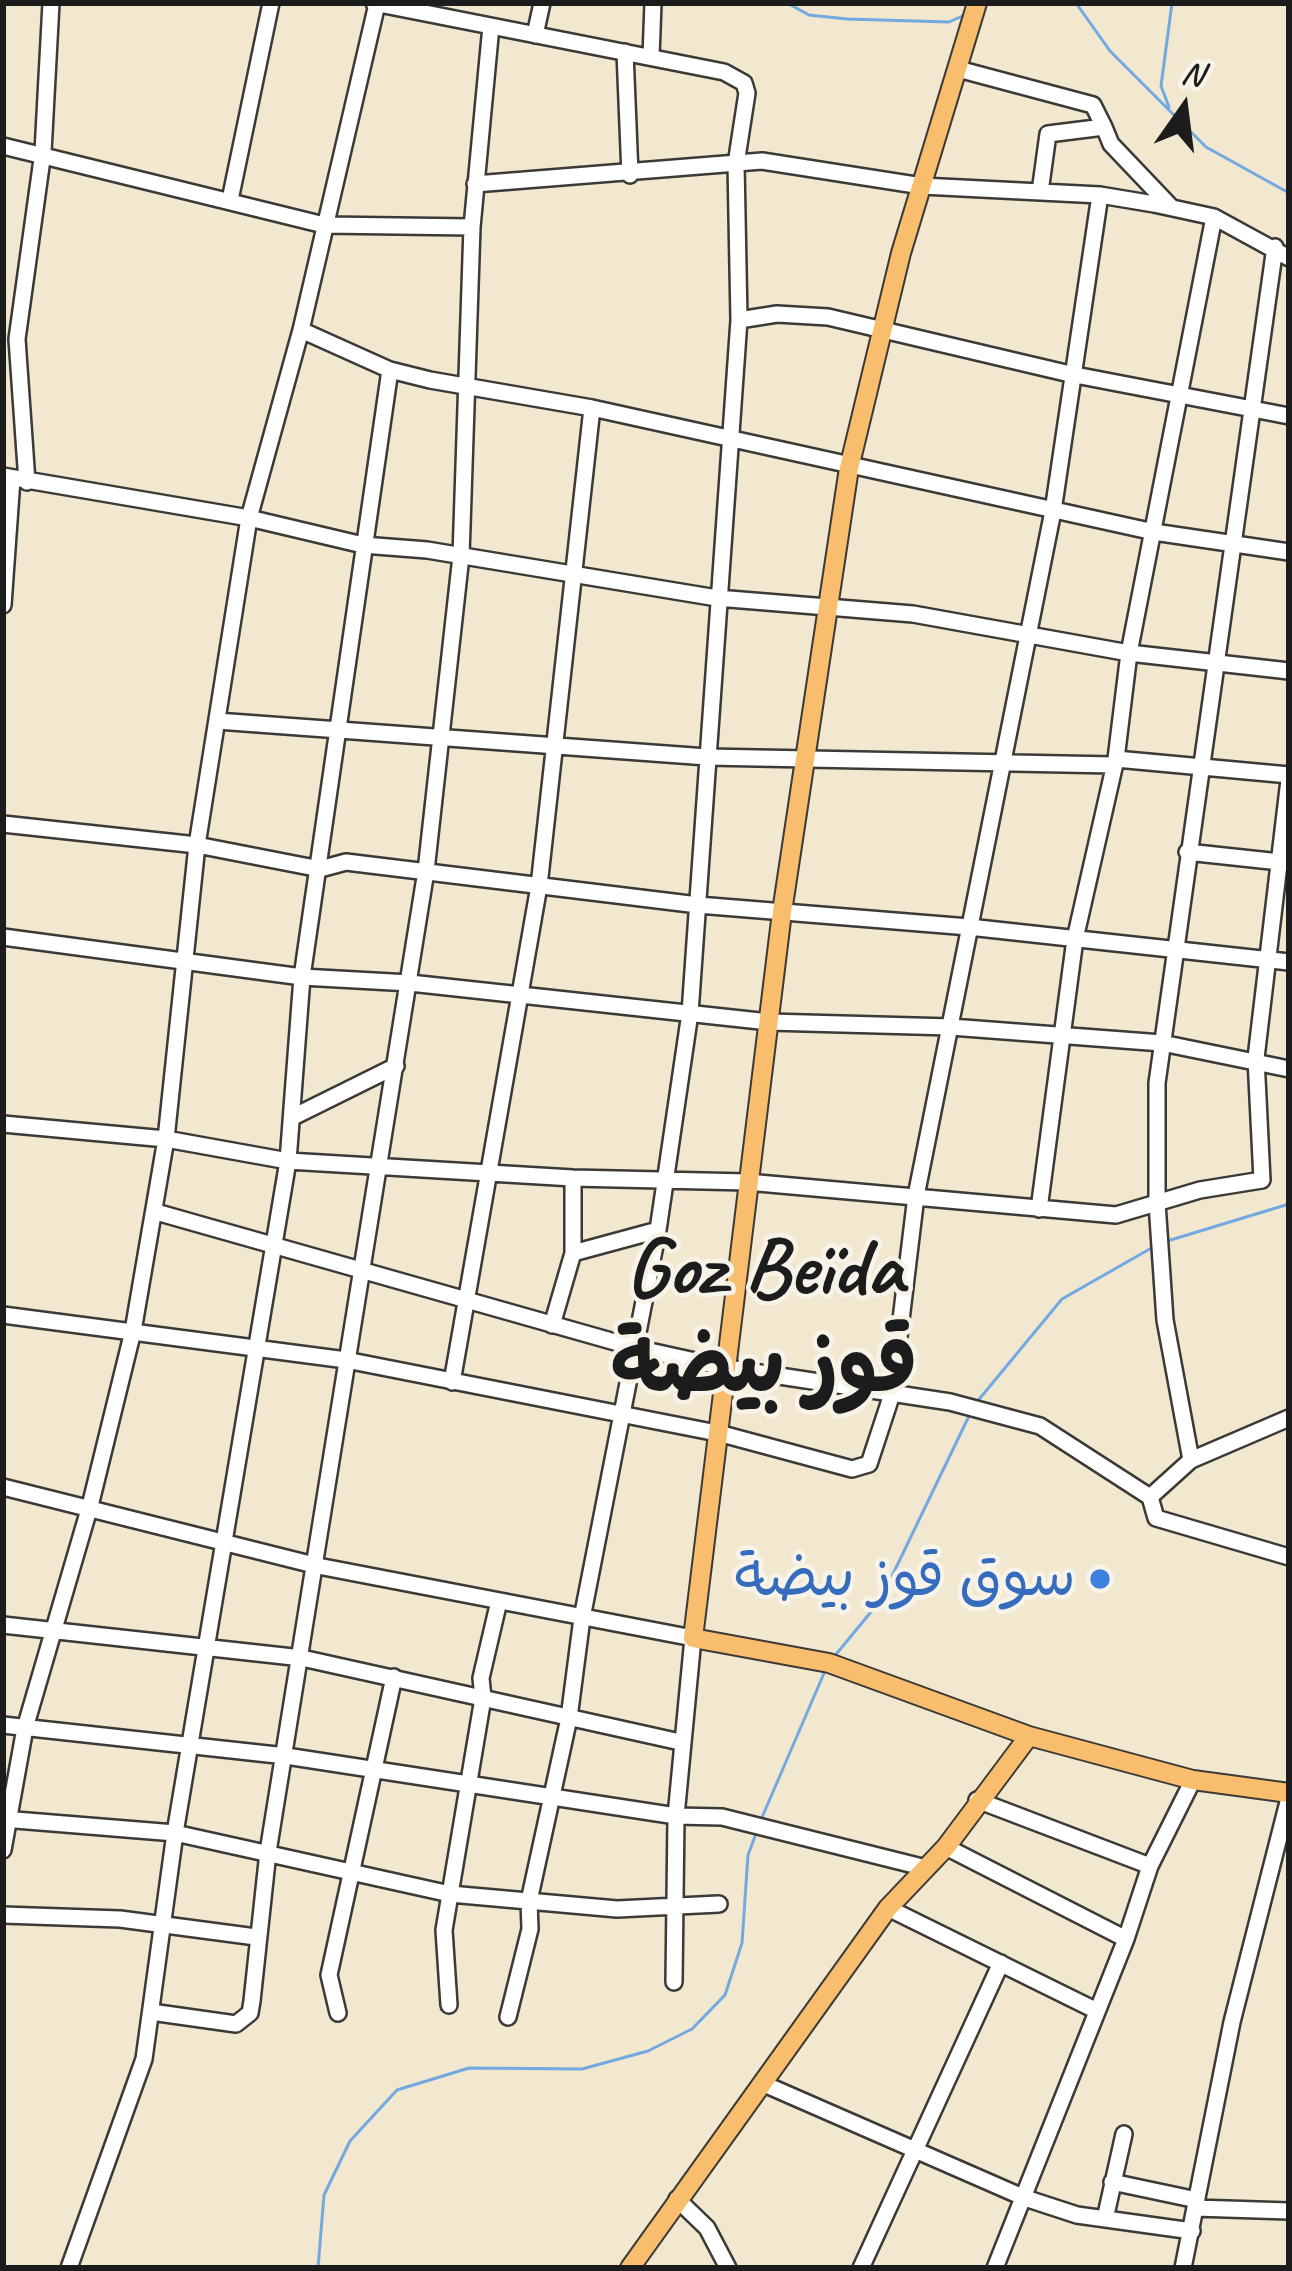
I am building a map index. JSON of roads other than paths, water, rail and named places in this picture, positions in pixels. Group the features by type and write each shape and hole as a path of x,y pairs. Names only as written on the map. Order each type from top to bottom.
{"main road":[{"path":"977,3 882,329 849,468 782,912 694,1638 829,1663 1029,1736 1193,1780 1289,1795"},
{"path":"630,2268 888,1908 946,1847 1029,1736"}],"street":[{"path":"3,605 14,479 17,339 43,152 51,3"},
{"path":"230,200 271,3"},
{"path":"3,1850 26,1728 90,1506 134,1330 166,1139 197,845 250,518 301,330 375,3 724,72 744,82 747,93 736,164 739,320 690,1012 658,1230 582,1618 569,1718 529,1901 530,1929 508,2017"},
{"path":"536,34 542,3"},
{"path":"651,57 653,3"},
{"path":"151,2012 244,2021 252,2001 268,1852 318,1566 358,1268 426,871 461,556 472,227 491,26"},
{"path":"625,52 630,176"},
{"path":"958,69 1093,105 1133,170 1173,208"},
{"path":"1040,192 1048,134 1104,128"},
{"path":"3,146 43,152 323,225 472,227"},
{"path":"475,184 630,176 762,161 922,186 1100,195 1214,218 1282,252 1253,410 1162,1043 1157,1203 1165,1320 1191,1460"},
{"path":"3,1315 346,1360 622,1412 862,1469 873,1455 892,1394 916,1196 1053,511 1100,195"},
{"path":"1039,1209 1076,939 1115,762 1129,653 1214,218"},
{"path":"739,320 803,314 1179,397 1289,416"},
{"path":"301,330 390,370 592,408 1154,532 1289,551"},
{"path":"69,2268 128,2114 151,2012 190,1746 288,1161 302,976 390,370"},
{"path":"452,1382 493,1172 539,886 592,408"},
{"path":"14,479 250,518 363,545 461,556 717,598 828,605 1129,653 1289,671"},
{"path":"3,1124 166,1139 288,1161 573,1178 747,1182 1116,1215 1262,1180 1256,1058 1285,862 1289,778 1201,766 1115,762 707,758 217,721"},
{"path":"3,824 197,845 320,869 346,862 698,904 970,927 1289,962"},
{"path":"1187,852 1285,862"},
{"path":"3,937 302,976 410,983 769,1022 951,1027 1162,1043 1256,1058 1289,1069"},
{"path":"293,1117 396,1066"},
{"path":"552,1325 574,1253 573,1178"},
{"path":"156,1212 636,1348 1040,1426 1150,1497 1156,1518 1289,1557"},
{"path":"574,1253 658,1230"},
{"path":"1150,1497 1191,1460 1289,1418"},
{"path":"3,1487 318,1566 694,1638 680,1742 672,1910 674,1982"},
{"path":"449,2005 444,1930 483,1698 481,1678 499,1601"},
{"path":"3,1625 302,1658 680,1742"},
{"path":"338,2013 329,1975 394,1677"},
{"path":"3,1725 286,1756 465,1787 771,1826 926,1868"},
{"path":"995,2268 1126,1939 1150,1866 1193,1780"},
{"path":"1183,2268 1232,2022 1289,1795"},
{"path":"977,1800 1150,1866"},
{"path":"6,1819 176,1833 450,1894 672,1910 719,1904"},
{"path":"946,1847 1126,1939"},
{"path":"888,1908 1095,2010"},
{"path":"3,1915 256,1936"},
{"path":"861,2268 1001,1963"},
{"path":"764,2084 1024,2198 1105,2219 1192,2230"},
{"path":"1105,2219 1124,2134"},
{"path":"1112,2182 1196,2204 1289,2211"},
{"path":"677,2199 707,2228 728,2268"}],"waterway":[{"path":"787,3 809,15 847,19 949,22 967,14"},
{"path":"1076,3 1110,51 1206,147 1289,193"},
{"path":"1169,107 1161,86 1172,3"},
{"path":"1164,1242 1289,1204"},
{"path":"976,1403 1062,1299 1155,1246"},
{"path":"833,1658 880,1601 969,1416"},
{"path":"760,1822 825,1671"},
{"path":"318,2268 324,2195 350,2141 397,2090 469,2068 582,2069 648,2051 692,2029 725,1995 742,1943 748,1855 757,1831"}],"place":[{"name":"سوق قوز بيضة","path":"1100,1579"}],"district":[{"name":"Goz Beïda قوز بيضة","path":"764,1320"}]}
